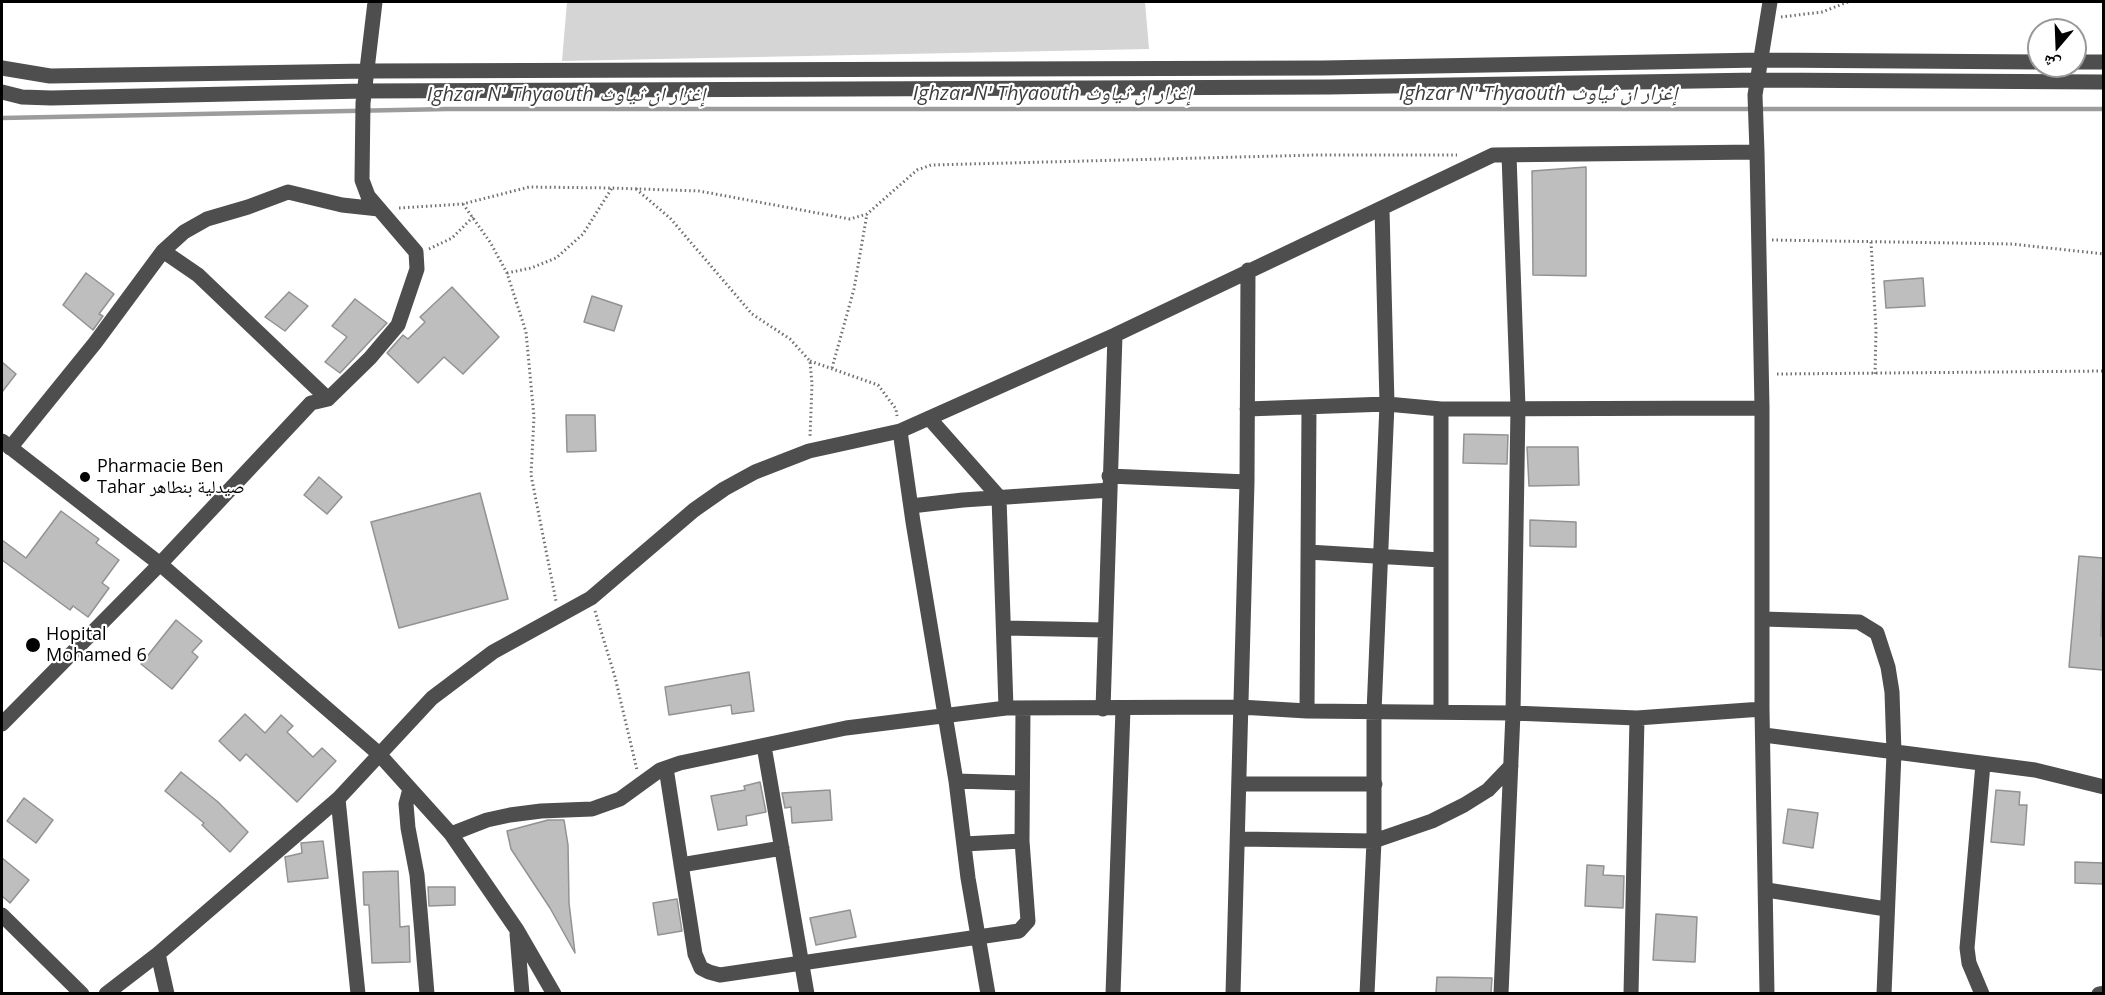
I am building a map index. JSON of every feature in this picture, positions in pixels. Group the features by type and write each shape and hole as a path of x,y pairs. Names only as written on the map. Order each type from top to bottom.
{"street":[{"path":"2,724 160,564 310,403 328,399 370,358 398,325 417,269 416,252 368,196 362,180 364,97 369,71 375,2"},
{"path":"1767,993 1767,890 1762,709 1762,408 1755,118 1756,87 1770,2"},
{"path":"2,68 50,76 369,71 1323,68 1761,60 2027,62"},
{"path":"2087,62 2103,62"},
{"path":"2,92 22,97 51,98 364,97 1317,87 1756,87 2103,82"},
{"path":"106,993 158,954 338,799 378,753 432,698 493,652 560,618 591,598 724,489 755,472 809,451 900,431 1115,335 1492,155 1756,152"},
{"path":"1501,993 1513,713 1518,407 1509,155"},
{"path":"379,209 342,205 288,192 207,219 184,232 163,251 96,343 6,445 160,564 378,753 451,834 517,930 554,993"},
{"path":"1367,993 1374,841 1374,712 1387,404 1382,209"},
{"path":"163,251 198,275 328,399"},
{"path":"1233,993 1239,839 1248,270"},
{"path":"1103,709 1115,335"},
{"path":"1247,410 1387,404 1441,409 1762,408"},
{"path":"1307,711 1309,408"},
{"path":"1441,409 1441,711"},
{"path":"929,418 999,497 1006,708"},
{"path":"900,431 956,781 977,938 988,993"},
{"path":"911,506 1110,483 1246,482"},
{"path":"1308,552 1441,560"},
{"path":"1763,619 1859,622 1877,633 1890,680 1894,753 1884,993"},
{"path":"1005,628 1105,630"},
{"path":"451,834 488,820 510,815 592,809 620,799 666,768 846,728 1006,708 1240,707 1307,711 1441,711 1637,718 1762,709"},
{"path":"666,768 695,954 701,968 720,975 1006,935 1026,926 1028,921 1022,841 1023,708"},
{"path":"1113,993 1123,709"},
{"path":"1631,993 1637,718"},
{"path":"1764,735 2035,770 2103,787"},
{"path":"764,746 807,993"},
{"path":"1982,993 1969,963 1967,948 1983,764"},
{"path":"1239,839 1374,841 1432,821 1464,805 1488,790 1511,766"},
{"path":"956,781 1022,783"},
{"path":"1239,784 1375,784"},
{"path":"410,789 406,804 417,875 427,993"},
{"path":"338,799 358,993"},
{"path":"964,844 1022,841"},
{"path":"681,865 782,848"},
{"path":"1767,890 1886,909"},
{"path":"2,915 82,993"},
{"path":"517,930 522,993"},
{"path":"158,954 167,993"}],"path":[{"path":"1767,19 1822,12 1848,2"},
{"path":"379,209 464,204 529,187 612,188 699,191 850,219 867,214 917,170 931,165 1316,154 1457,155"},
{"path":"507,273 556,258 583,234 612,188"},
{"path":"636,189 670,218 752,314 789,339 810,361 879,385 896,409 900,431"},
{"path":"464,204 507,273 526,332 534,417 531,475 560,618"},
{"path":"832,368 854,289 867,214"},
{"path":"416,252 437,248 452,238 473,218"},
{"path":"1759,240 2012,244 2103,254"},
{"path":"1871,242 1876,330 1875,374"},
{"path":"809,451 812,384 810,361"},
{"path":"1761,381 1775,375 1796,373 2103,371"},
{"path":"591,598 615,677 641,784"}],"shaded area":[{"path":"567,2 1145,2 1149,49 562,61"}],"building":[{"path":"1586,167 1586,276 1533,275 1532,171"},
{"path":"86,273 114,294 99,314 103,316 93,330 63,305"},
{"path":"1923,278 1925,306 1886,308 1884,281"},
{"path":"452,287 499,337 463,374 444,357 418,383 387,353 403,335 408,339 425,322 420,317"},
{"path":"289,292 308,306 285,331 265,317"},
{"path":"592,296 622,306 614,331 584,322"},
{"path":"355,299 387,323 340,373 325,362 347,337 332,326"},
{"path":"2,362 16,374 2,392"},
{"path":"566,415 595,415 596,451 567,452"},
{"path":"1464,434 1508,435 1507,464 1463,463"},
{"path":"1527,447 1578,447 1579,485 1529,486"},
{"path":"319,477 342,497 327,514 304,495"},
{"path":"480,493 508,599 399,628 371,522"},
{"path":"61,511 99,539 96,543 119,560 102,583 109,588 88,617 73,606 70,610 2,560 2,540 26,558"},
{"path":"1530,520 1576,522 1576,547 1530,546"},
{"path":"2079,556 2103,558 2101,636 2103,636 2103,670 2069,667"},
{"path":"176,620 202,641 192,652 198,657 172,689 141,664"},
{"path":"749,672 754,711 732,714 731,705 669,715 665,687"},
{"path":"245,714 265,733 281,715 293,726 287,732 313,757 322,748 336,761 297,802 246,754 240,761 219,741"},
{"path":"181,772 218,802 248,832 230,852 202,825 204,823 165,791"},
{"path":"760,782 766,812 746,816 747,825 718,830 711,796 745,790 744,786"},
{"path":"830,790 832,820 792,823 791,807 785,808 782,793"},
{"path":"1996,790 2020,792 2019,805 2027,805 2024,845 1991,842"},
{"path":"24,798 53,820 36,843 7,821"},
{"path":"1788,809 1818,813 1813,848 1783,843"},
{"path":"548,820 564,820 568,845 569,903 575,953 550,908 511,849 507,831"},
{"path":"323,841 328,878 288,882 285,857 302,853 301,843"},
{"path":"2,858 29,880 10,903 2,896"},
{"path":"2075,862 2103,863 2103,884 2075,883"},
{"path":"1587,865 1604,866 1603,875 1624,876 1623,908 1585,906"},
{"path":"398,871 400,927 409,926 410,962 372,963 369,905 364,905 363,872"},
{"path":"428,887 455,887 455,905 429,906"},
{"path":"677,899 682,931 658,935 653,903"},
{"path":"850,910 856,937 816,945 810,918"},
{"path":"1656,914 1697,917 1695,962 1653,960"},
{"path":"1437,977 1492,978 1491,993 1436,993"}],"waterway":[{"name":"Ighzar N' Thyaouth إغزار ان ثياوث","path":"2,118 447,109 2104,109"}],"place":[{"name":"Pharmacie Ben Tahar صيدلية بنطاهر","path":"85,477"},
{"name":"Hopital Mohamed 6","path":"33,645"}]}
